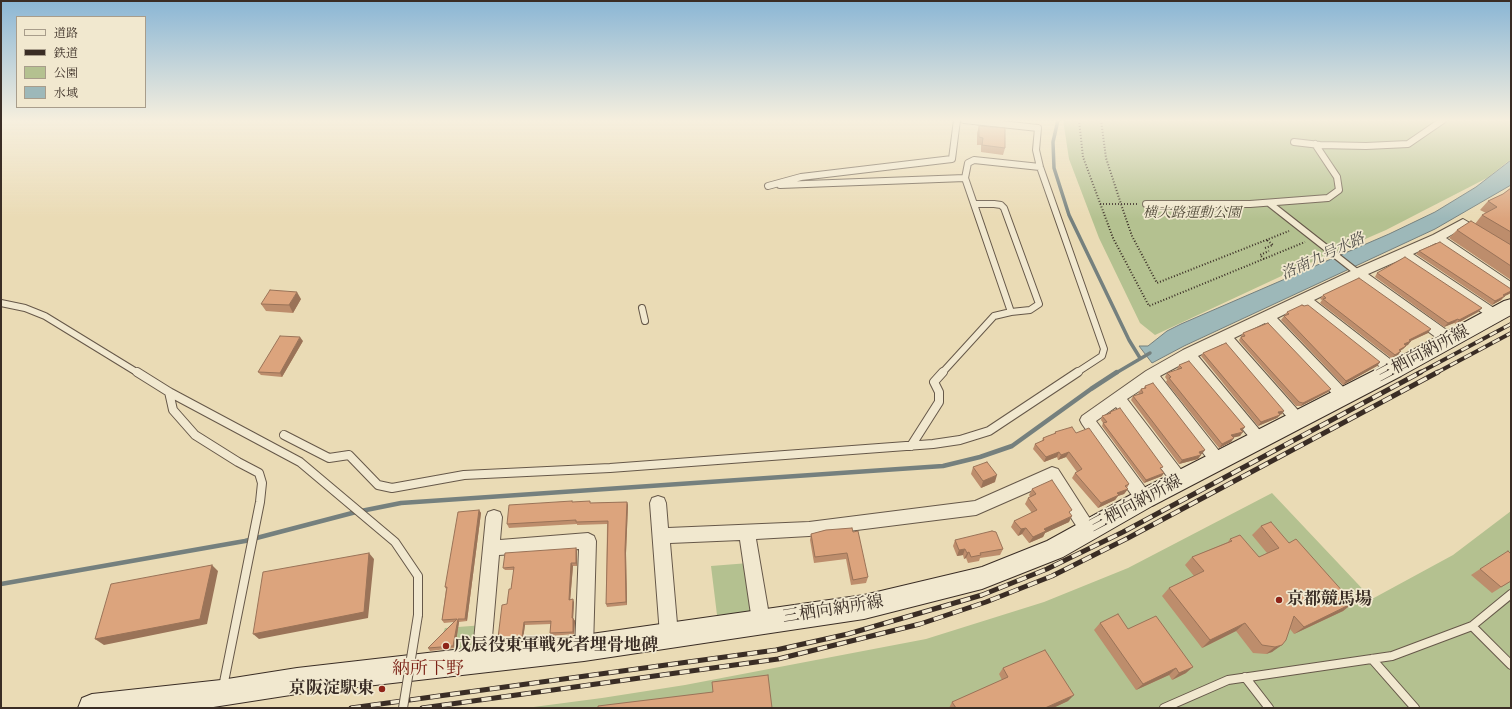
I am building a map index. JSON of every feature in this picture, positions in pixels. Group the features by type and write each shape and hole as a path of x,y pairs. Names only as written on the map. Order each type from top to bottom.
{"main road":[{"name":"三栖向納所線","path":"92,708 221,693 297,681 584,648 864,607 982,578 1055,549 1144,499 1299,421 1503,311"}],"street":[{"path":"1144,499 1087,420 1118,398 1188,354 1304,299 1354,271 1403,253 1437,238 1463,223 1511,253"},
{"path":"1437,238 1511,288"},
{"path":"1403,253 1503,311"},
{"path":"1354,271 1450,340"},
{"path":"1304,299 1394,370"},
{"path":"1268,317 1344,396"},
{"path":"1225,336 1299,421"},
{"path":"1188,354 1260,440"},
{"path":"1151,376 1218,461"},
{"path":"1118,398 1180,481"},
{"path":"661,536 809,529 976,508 1052,474 1088,530"},
{"path":"658,503 669,635"},
{"path":"481,661 494,517"},
{"path":"747,532 761,621"},
{"path":"491,548 588,541 584,648"}],"lane":[{"path":"953,153 952,159 801,177 768,186 965,178"},
{"path":"284,435 329,458 349,455 378,485 392,488 464,475 610,468 911,446 960,440 989,431 1102,356 1104,349 1040,167 1037,153"},
{"path":"1146,204 1269,203 1328,198 1339,190 1337,177 1320,153"},
{"path":"1011,312 965,178 968,163 974,160 1040,167"},
{"path":"1269,203 1354,271"},
{"path":"911,446 939,402 939,392 934,382 994,316 1030,310 1039,304 1004,208 1001,205 994,204 974,204"},
{"path":"1,303 25,308 44,316 169,392 300,462 395,542 418,576 418,615 403,708"},
{"path":"642,308 645,321"},
{"path":"169,392 173,410 195,434 238,462 259,473 262,483 260,502 221,693"},
{"path":"1164,708 1228,680 1392,656 1472,626 1511,594"},
{"path":"1472,626 1511,665"},
{"path":"1372,659 1415,708"},
{"path":"1245,677 1269,708"}],"path":[{"path":"1083,153 1113,238 1149,306 1313,239"},
{"path":"1105,153 1132,236 1156,283 1299,227"},
{"path":"1100,204 1146,204"},
{"path":"1264,259 1260,255 1269,251 1265,248 1273,245 1267,240"}],"green space":[{"name":"横大路運動公園","path":"1068,153 1511,153 1511,159 1487,178 1386,230 1303,266 1155,335 1140,323 1099,238"},
{"name":"京都競馬場","path":"1272,493 1372,599 1453,555 1511,511 1511,708 526,708 685,685 926,639 1044,602 1128,568"},
{"path":"749,563 757,611 717,615 711,566"},
{"path":"484,625 481,650 455,652 457,640 440,641 445,628"}],"water":[{"path":"1511,160 1511,185 1435,229 1184,346 1152,363 1139,346 1148,346 1167,331 1181,324 1389,234 1435,212 1476,187"}],"building":[{"path":"1511,188 1511,232 1482,215 1497,207 1488,201 1503,194"},
{"path":"1471,221 1511,245 1511,266 1457,230"},
{"path":"1440,242 1511,289 1511,291 1495,301 1419,251"},
{"path":"1405,257 1482,308 1459,320 1458,319 1448,323 1377,273"},
{"path":"1359,278 1431,329 1409,340 1411,341 1404,344 1406,346 1399,350 1401,351 1395,355 1323,299 1326,298 1323,295"},
{"path":"270,290 297,292 289,305 261,304"},
{"path":"1302,305 1308,305 1380,362 1346,381 1284,316 1289,314 1287,312"},
{"path":"1268,323 1331,389 1303,403 1299,402 1241,337 1245,336 1243,333"},
{"path":"280,336 300,337 280,373 258,372"},
{"path":"1226,343 1284,411 1278,412 1280,415 1261,422 1203,353"},
{"path":"1189,361 1245,427 1240,429 1243,432 1231,435 1234,438 1222,444 1169,378 1171,377 1167,373 1182,368 1179,365"},
{"path":"1153,383 1205,450 1199,452 1201,455 1182,460 1133,396 1143,393 1141,389 1146,388 1145,386"},
{"path":"1120,408 1163,467 1160,468 1164,473 1146,480 1103,423 1107,422 1102,416"},
{"path":"1072,427 1076,433 1089,428 1129,484 1125,486 1128,489 1117,493 1119,495 1101,503 1075,473 1082,469 1069,452 1061,455 1059,452 1046,457 1035,444 1044,440 1043,438 1056,433 1055,432"},
{"path":"987,462 997,475 983,481 973,467"},
{"path":"1052,480 1072,510 1069,512 1072,516 1044,529 1046,531 1033,537 1026,528 1021,529 1014,521 1037,510 1028,498 1036,494 1032,489"},
{"path":"590,501 590,503 627,502 625,550 626,602 606,604 608,521 576,522 576,520 507,524 509,505"},
{"path":"479,510 465,619 458,619 453,646 428,648 457,619 442,620 447,587 445,587 458,512"},
{"path":"1271,522 1289,543 1296,539 1353,603 1304,627 1294,616 1286,640 1282,645 1275,647 1262,645 1245,623 1210,640 1169,588 1204,571 1192,557 1232,541 1230,539 1240,535 1259,557 1279,548 1261,526"},
{"path":"852,528 853,532 858,531 868,577 853,580 847,553 815,557 811,534 826,530"},
{"path":"992,531 996,532 1003,549 980,553 981,555 971,557 969,552 967,553 965,549 959,550 955,540"},
{"path":"576,548 576,563 571,563 569,600 573,599 573,632 550,633 551,621 524,622 522,637 498,638 502,605 507,604 514,567 503,568 505,553"},
{"path":"1508,551 1511,554 1511,581 1501,587 1480,569"},
{"path":"369,553 364,612 253,634 263,572"},
{"path":"212,565 200,619 95,639 111,584"},
{"path":"1118,614 1128,629 1156,616 1193,667 1179,673 1176,668 1143,684 1100,623"},
{"path":"1045,650 1074,695 1045,708 956,708 952,702 1008,677 1003,668"},
{"path":"768,675 772,708 598,708 598,706 713,692 712,682"}],"waterway":[{"path":"1053,153 1054,168 1069,215 1129,340 1140,358"},
{"path":"1116,373 1150,353"},
{"path":"1,584 245,541 356,512 401,503 943,466 980,457 1012,446 1117,372"}],"railway":[{"path":"1419,373 1511,324"},
{"path":"1436,373 1511,333"},
{"path":"351,708 776,650 848,634 982,595 1047,569 1123,532 1421,372"},
{"path":"422,708 778,659 920,624 986,602 1052,576 1128,538 1438,372"}],"place":[{"name":"京都競馬場","path":"1279,600"},
{"name":"戊辰役東軍戦死者埋骨地碑","path":"446,646"},
{"name":"京阪淀駅東","path":"382,689"}],"district":[{"name":"納所下野","path":"428,670"}],"water label":[{"name":"洛南九号水路","path":"1323,257"}]}
